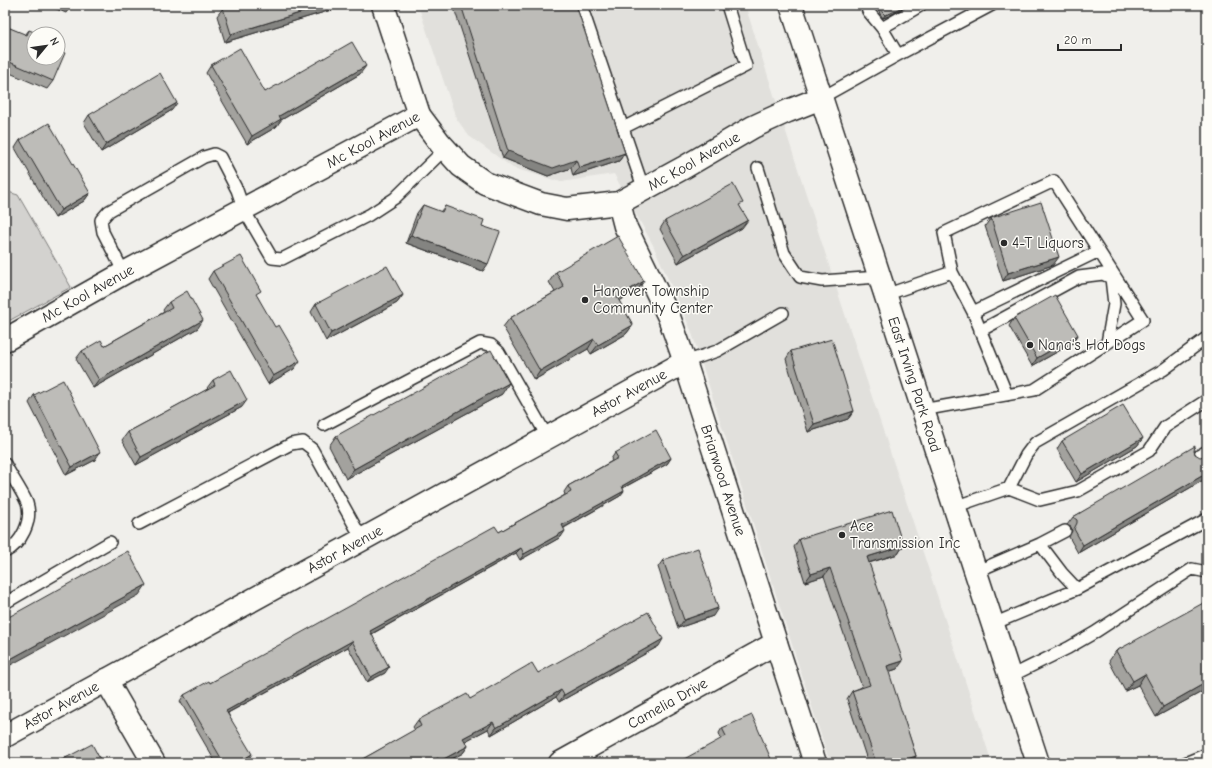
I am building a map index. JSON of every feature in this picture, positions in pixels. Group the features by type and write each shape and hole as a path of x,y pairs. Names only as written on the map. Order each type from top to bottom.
{"street":[{"path":"383,5 419,115"},
{"name":"East Irving Park Road","path":"791,5 1038,763"},
{"name":"Mc Kool Avenue","path":"5,340 419,115 445,149 461,166 485,183 541,204 567,209 620,202 644,190 753,126 788,110 821,98"},
{"name":"Briarwood Avenue","path":"620,202 625,226 669,318 685,362 815,763"},
{"name":"Astor Avenue","path":"5,736 685,362"},
{"name":"Camelia Drive","path":"560,763 776,643"},
{"path":"106,680 154,763"}],"lane":[{"path":"581,5 644,190"},
{"path":"623,128 746,66 727,5"},
{"path":"866,5 868,11 882,28 898,55"},
{"path":"882,28 920,6 919,5"},
{"path":"821,98 992,5"},
{"path":"124,274 103,232 101,220 109,212 204,157 214,154 220,157 238,190 244,210 272,258 282,259 369,215 396,198 445,149"},
{"path":"758,168 784,253 800,277 822,281 882,286 952,272"},
{"path":"922,410 1007,395 1034,390 1143,320 1054,181 944,233 952,272 973,312 1007,395"},
{"path":"973,312 1099,251"},
{"path":"980,331 1079,277 1102,274 1111,278 1114,304 1107,343"},
{"path":"685,362 717,351 783,312"},
{"path":"1009,488 1026,455 1035,443 1163,370 1207,339"},
{"path":"324,425 480,343 490,345 499,352 548,438"},
{"path":"954,507 1009,488 1040,500 1078,491 1149,450 1165,427 1207,400"},
{"path":"139,524 291,444 303,442 312,449 362,539"},
{"path":"1195,458 1207,451"},
{"path":"5,464 27,504 28,514 27,524 23,534 17,543 5,552"},
{"path":"992,624 1077,589 1207,520"},
{"path":"975,572 1040,544 1065,531"},
{"path":"5,603 110,542"},
{"path":"1040,544 1062,573 1077,589"},
{"path":"1009,677 1068,648 1094,633 1192,569 1207,572"},
{"path":"1185,763 1207,754"}],"shaded area":[{"path":"418,5 745,5 992,763 830,763 691,330 653,245 614,174 561,182 513,168 469,136 456,118"},
{"path":"5,191 18,195 71,287 5,323"}],"building":[{"path":"232,5 326,5 231,34 223,8"},
{"path":"461,5 576,5 625,153 579,168 576,160 553,168 508,151"},
{"path":"880,5 905,5 885,15 882,12"},
{"path":"5,26 26,35 26,66 59,66 53,81 5,60"},
{"path":"352,42 366,66 279,116 281,119 252,136 211,65 240,48 265,92"},
{"path":"160,73 177,103 106,144 89,115"},
{"path":"49,123 90,193 61,210 20,140"},
{"path":"733,184 743,203 739,205 748,220 684,255 665,221"},
{"path":"1041,202 1059,257 1008,273 991,218"},
{"path":"423,205 442,212 445,206 484,220 482,226 500,232 488,264 411,235"},
{"path":"618,236 644,281 617,297 633,325 598,345 594,339 540,371 510,318 564,287 556,272"},
{"path":"241,256 261,291 256,294 275,327 279,325 300,361 273,376 213,271"},
{"path":"387,266 403,295 331,333 316,304"},
{"path":"187,291 203,320 99,380 82,351 101,340 104,346 172,308 169,302"},
{"path":"1055,295 1078,335 1037,358 1014,318"},
{"path":"832,339 854,411 814,424 791,351"},
{"path":"491,350 509,383 354,469 336,436"},
{"path":"231,370 247,400 141,457 128,432 215,385 213,380"},
{"path":"63,380 100,452 72,467 34,395"},
{"path":"1123,405 1143,438 1082,474 1062,441"},
{"path":"656,430 671,458 622,486 624,491 562,525 565,531 524,554 521,548 370,631 389,667 371,677 352,641 226,711 252,754 237,763 224,763 184,695 209,681 210,683 495,526 499,532 571,492 568,486 618,458 615,453"},
{"path":"1195,446 1195,454 1200,457 1204,456 1207,461 1207,473 1083,545 1074,529 1077,520 1073,517"},
{"path":"892,510 903,546 867,557 903,661 887,666 916,756 895,763 876,763 852,691 870,685 830,568 811,574 799,539"},
{"path":"698,548 718,608 684,620 663,560"},
{"path":"128,551 146,585 5,662 5,619"},
{"path":"1205,602 1207,606 1207,682 1163,707 1145,674 1133,681 1116,651"},
{"path":"648,612 663,639 564,695 561,690 496,728 493,722 463,738 468,746 440,761 438,758 430,763 360,763 359,761 421,726 418,720 467,694 470,699 532,663 538,673"},
{"path":"752,715 771,759 761,763 677,763 726,736 722,728"},
{"path":"92,744 102,763 56,763"}],"place":[{"name":"4-T Liquors","path":"1004,243"},
{"name":"Hanover Township Community Center","path":"585,300"},
{"name":"Nana's Hot Dogs","path":"1030,345"},
{"name":"Ace Transmission Inc","path":"842,535"}]}
